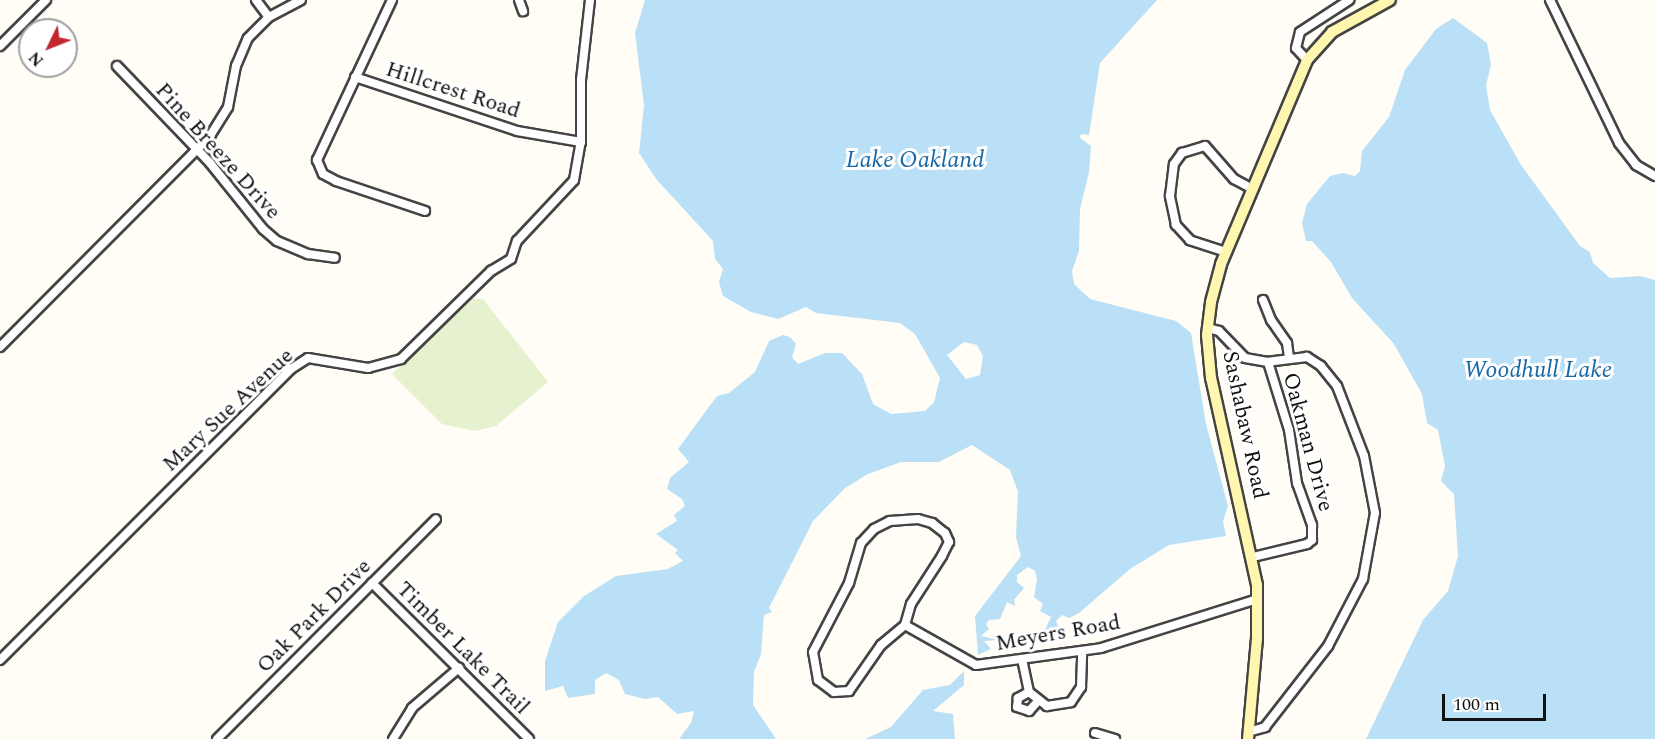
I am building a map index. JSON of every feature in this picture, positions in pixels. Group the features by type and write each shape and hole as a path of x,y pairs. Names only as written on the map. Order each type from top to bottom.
{"street":[{"path":"0,46 46,0"},
{"path":"256,0 269,17"},
{"path":"0,347 198,150 221,123 228,107 241,51 269,17 300,0"},
{"path":"392,0 321,147 318,168 336,181 425,211"},
{"path":"519,0 523,11"},
{"path":"581,142 581,80 590,0"},
{"path":"1307,60 1296,48 1300,32 1349,0"},
{"name":"Sashabaw Road","path":"1248,736 1257,639 1257,599 1252,557 1211,378 1208,328 1211,302 1226,252 1251,188 1307,60 1332,32 1375,3 1390,0"},
{"path":"1550,0 1619,143 1636,165 1655,176"},
{"name":"Pine Breeze Drive","path":"117,66 198,150 252,218 277,241 308,254 335,258"},
{"name":"Hillcrest Road","path":"355,77 517,131 581,142"},
{"name":"Mary Sue Avenue","path":"0,660 291,369 308,358 368,368 401,359 491,271 511,259 517,242 574,180 581,142"},
{"path":"1226,252 1190,240 1176,225 1170,196 1174,164 1182,153 1204,146 1234,178 1251,188"},
{"path":"1263,300 1270,320 1287,343 1289,358"},
{"name":"Oakman Drive","path":"1208,328 1219,331 1245,358 1268,362 1289,430 1297,483 1313,533 1307,544 1252,557"},
{"path":"1248,736 1265,727 1328,646 1363,579 1375,513 1364,456 1337,386 1314,361 1289,358 1268,362"},
{"name":"Oak Park Drive","path":"218,739 436,519"},
{"path":"918,519 942,529 949,542 911,604 905,626 881,645 849,691 834,692 818,680 813,652 849,583 861,543 874,529 890,521 918,519"},
{"name":"Timber Lake Trail","path":"372,583 530,739"},
{"name":"Meyers Road","path":"905,626 976,664 1082,651 1117,644 1257,599"},
{"path":"1022,658 1029,692 1037,702 1047,706 1071,702 1081,687 1082,651"},
{"path":"393,739 412,708 459,668"},
{"path":"1029,692 1018,698 1017,707 1029,711 1037,702"},
{"path":"1095,733 1115,739"}],"green space":[{"path":"472,299 483,299 548,382 496,426 475,431 442,424 392,374"}],"water":[{"name":"Lake Oakland","path":"645,0 1157,0 1100,63 1089,135 1081,134 1080,138 1091,146 1089,172 1080,209 1079,251 1072,271 1074,284 1090,299 1176,321 1191,333 1206,424 1228,506 1223,521 1226,536 1169,545 1130,569 1079,613 1069,618 1062,615 1056,621 1058,626 1037,641 1021,643 1016,641 1017,637 1026,632 1043,634 1051,617 1040,611 1043,604 1034,597 1037,579 1035,571 1028,567 1017,575 1017,582 1024,588 1014,600 1015,606 1007,602 1000,619 989,620 986,624 989,629 981,636 998,640 984,641 991,649 978,655 975,616 1021,556 1016,537 1018,492 1010,470 972,445 939,462 901,462 868,474 845,488 813,521 769,608 772,612 764,615 761,654 754,672 753,705 776,739 679,739 691,723 694,711 677,714 658,697 645,699 625,694 619,680 606,673 595,680 595,694 568,698 563,686 545,691 545,661 558,622 584,596 616,576 668,569 683,561 675,553 678,550 656,534 677,521 674,515 685,506 682,499 667,489 670,478 689,462 678,449 717,396 729,393 755,372 769,341 783,335 790,337 796,344 792,357 798,364 825,353 842,353 862,374 873,404 891,414 925,411 934,402 940,378 915,334 900,323 816,313 806,307 778,319 751,312 723,296 719,282 723,269 715,259 713,241 657,180 639,153 644,105 635,33","holes":["964,342 977,345 983,356 980,375 966,379 947,355"]},
{"name":"Woodhull Lake","path":"1453,18 1487,43 1491,65 1486,85 1490,110 1521,165 1580,246 1590,252 1593,263 1610,278 1640,276 1655,280 1655,739 1366,739 1423,620 1448,591 1458,556 1454,494 1441,481 1445,466 1438,430 1427,423 1422,394 1394,344 1352,298 1331,262 1312,241 1306,241 1302,223 1307,204 1330,176 1343,173 1355,176 1360,171 1362,151 1389,117 1405,70 1436,29"},
{"path":"964,671 964,685 933,711 953,714 955,739 865,739 891,727 923,690 950,685"}]}
